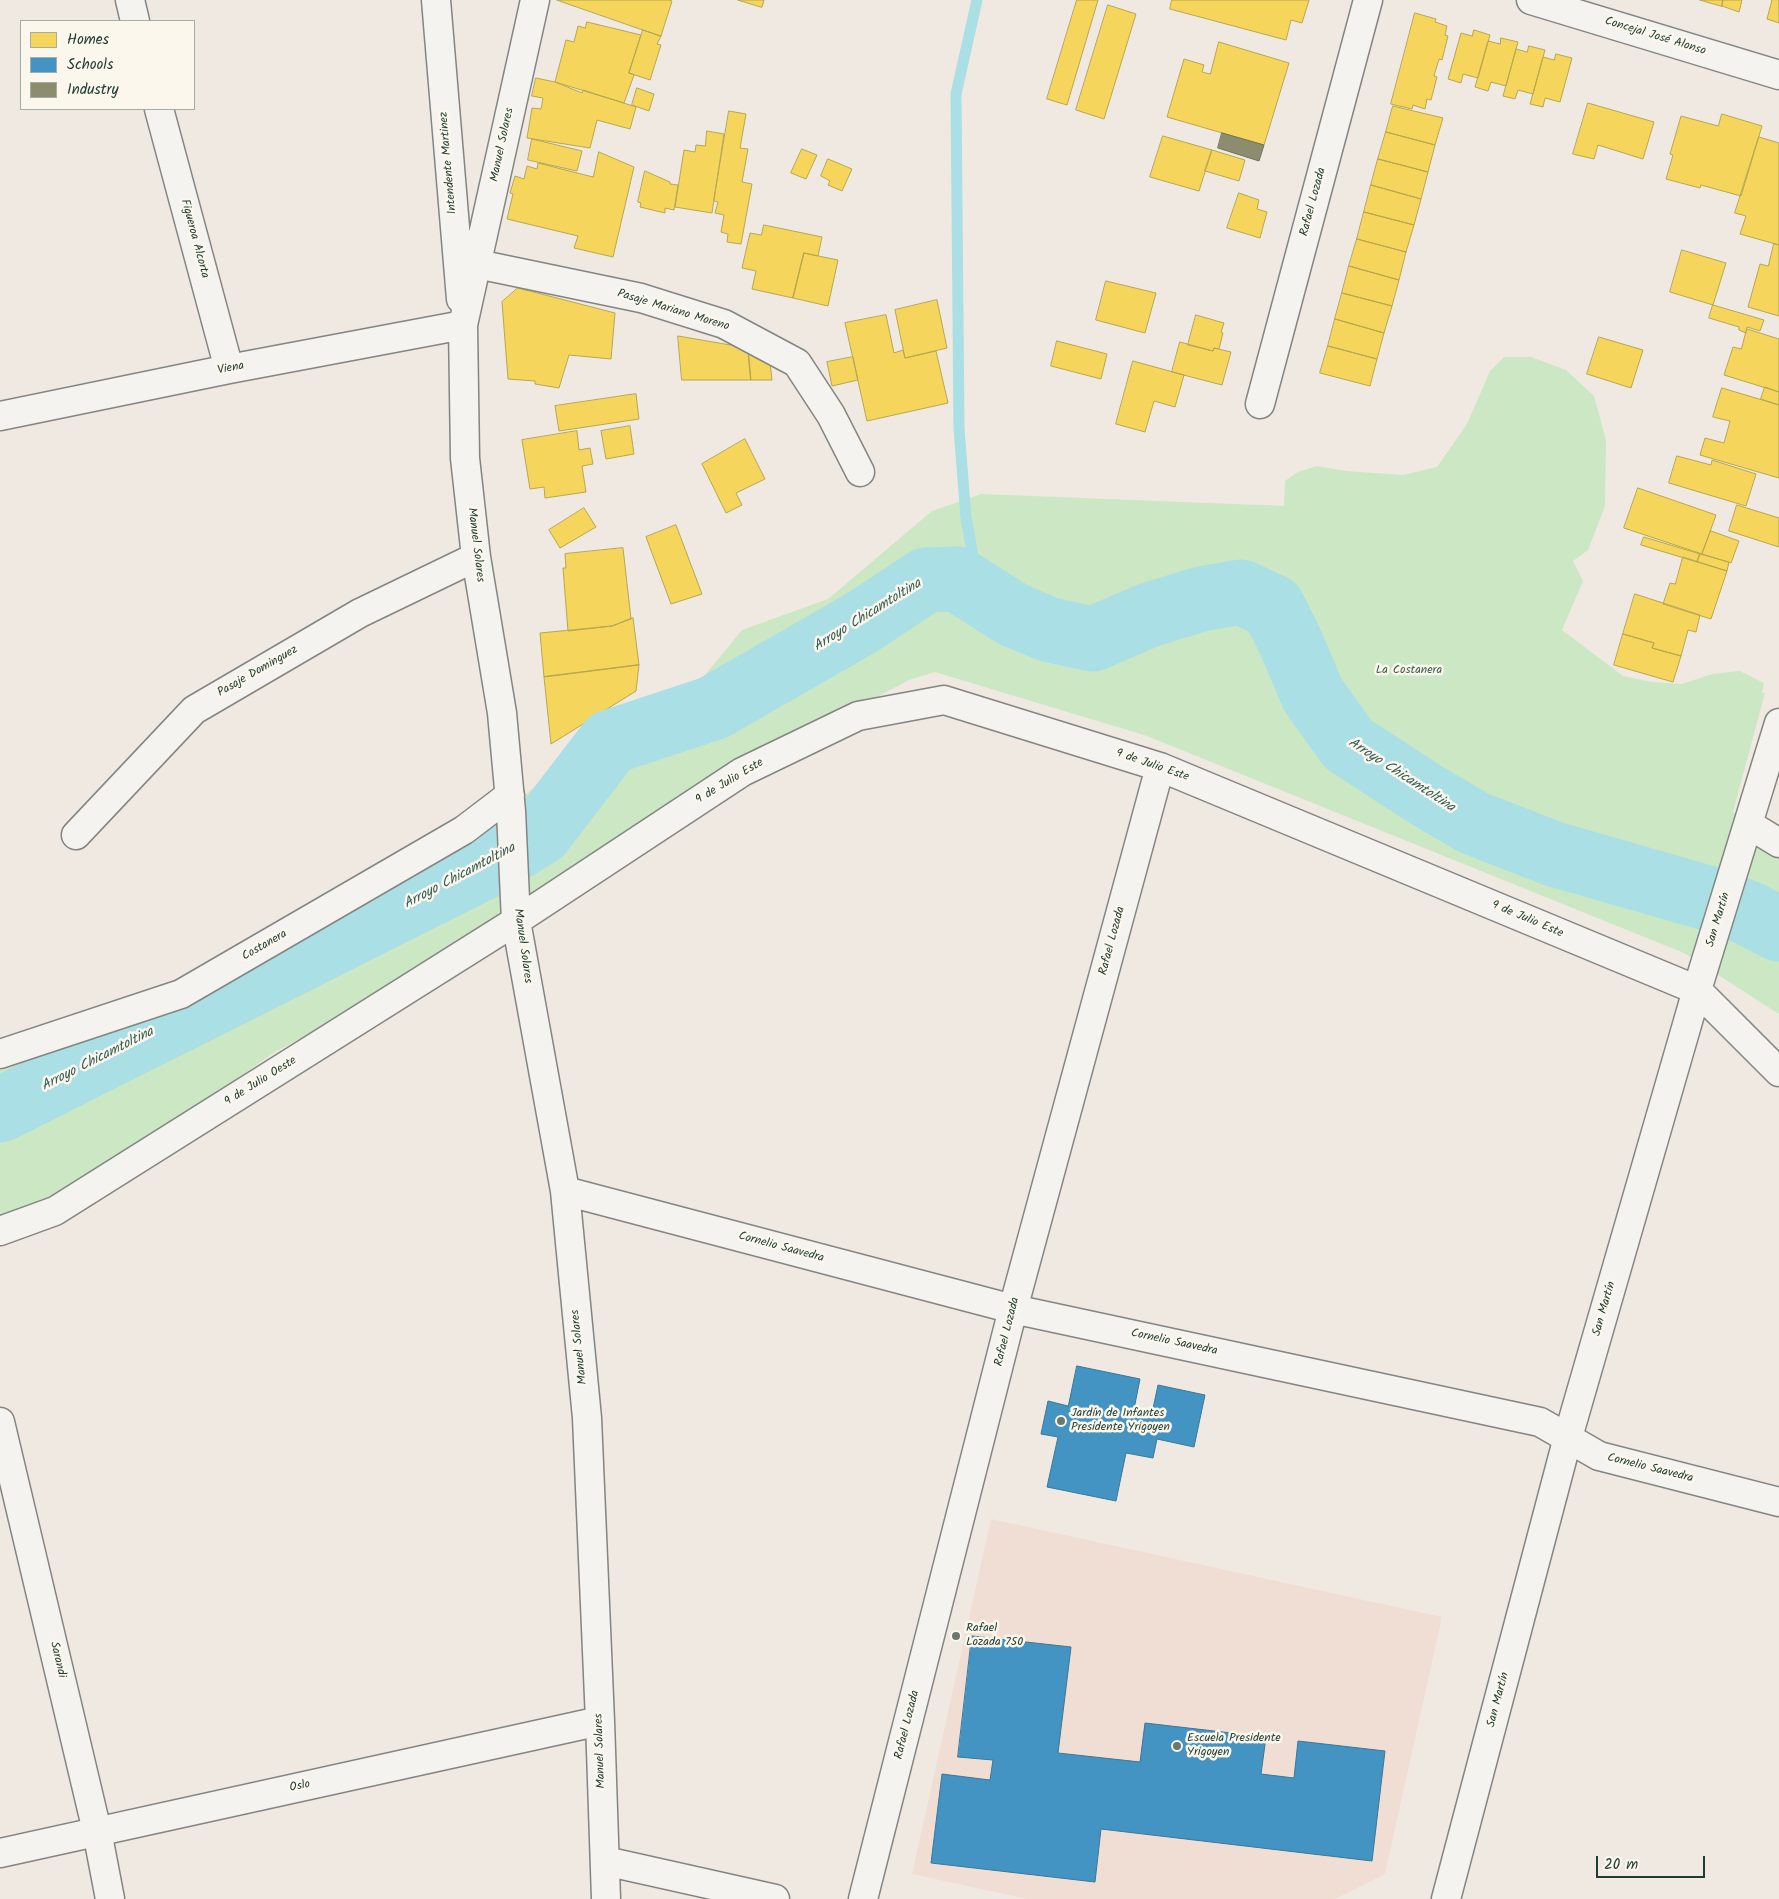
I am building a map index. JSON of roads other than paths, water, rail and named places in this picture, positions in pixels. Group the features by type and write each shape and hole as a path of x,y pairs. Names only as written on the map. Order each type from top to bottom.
{"street":[{"path":"130,0 135,20"},
{"name":"Intendente Martinez","path":"436,0 463,325"},
{"name":"Manuel Solares","path":"534,0 463,325 465,458 476,557 502,713 510,803 516,913 565,1192 588,1418 606,1899"},
{"name":"Rafael Lozada","path":"1260,404 1368,0"},
{"name":"Concejal José Alonso","path":"1530,0 1779,74"},
{"name":"Figueroa Alcorta","path":"159,110 229,369"},
{"name":"Pasaje Mariano Moreno","path":"477,264 641,298 724,324 797,363 831,415 860,472"},
{"name":"Viena","path":"0,416 229,369 463,325"},
{"name":"Pasaje Dominguez","path":"76,835 194,710 360,613 476,557"},
{"name":"9 de Julio Este","path":"516,913 742,772 858,716 944,700 1160,767 1700,983 1779,1072"},
{"name":"San Martín","path":"1446,1899 1568,1436 1700,983 1746,834 1775,751 1779,723"},
{"name":"Rafael Lozada","path":"863,1899 1014,1309 1160,767"},
{"name":"Costanera","path":"0,1054 181,994 510,803"},
{"path":"1746,834 1779,843"},
{"name":"9 de Julio Oeste","path":"0,1231 55,1211 516,913"},
{"name":"Cornelio Saavedra","path":"565,1192 1014,1309 1540,1422 1568,1436 1599,1456 1779,1502"},
{"name":"Sarandi","path":"0,1422 98,1831 110,1899"},
{"name":"Oslo","path":"0,1853 600,1721"},
{"path":"605,1861 775,1899"}],"waterway":[{"path":"977,0 956,94 959,429 966,518 980,594"},
{"name":"Arroyo Chicamtoltina","path":"0,1110 490,864 540,833 610,742 713,708 861,623 926,580 957,579 1014,615 1050,630 1093,639 1149,615 1201,599 1241,592 1273,607 1313,695 1348,744 1423,793 1474,823 1554,854 1714,900 1748,913 1779,929"}],"place":[{"name":"Jardín de Infantes Presidente Yrigoyen","path":"1061,1421"},
{"name":"Rafael Lozada 750","path":"956,1636"},
{"name":"Escuela Presidente Yrigoyen","path":"1177,1746"}],"park label":[{"name":"La Costanera","path":"1409,671"}]}
